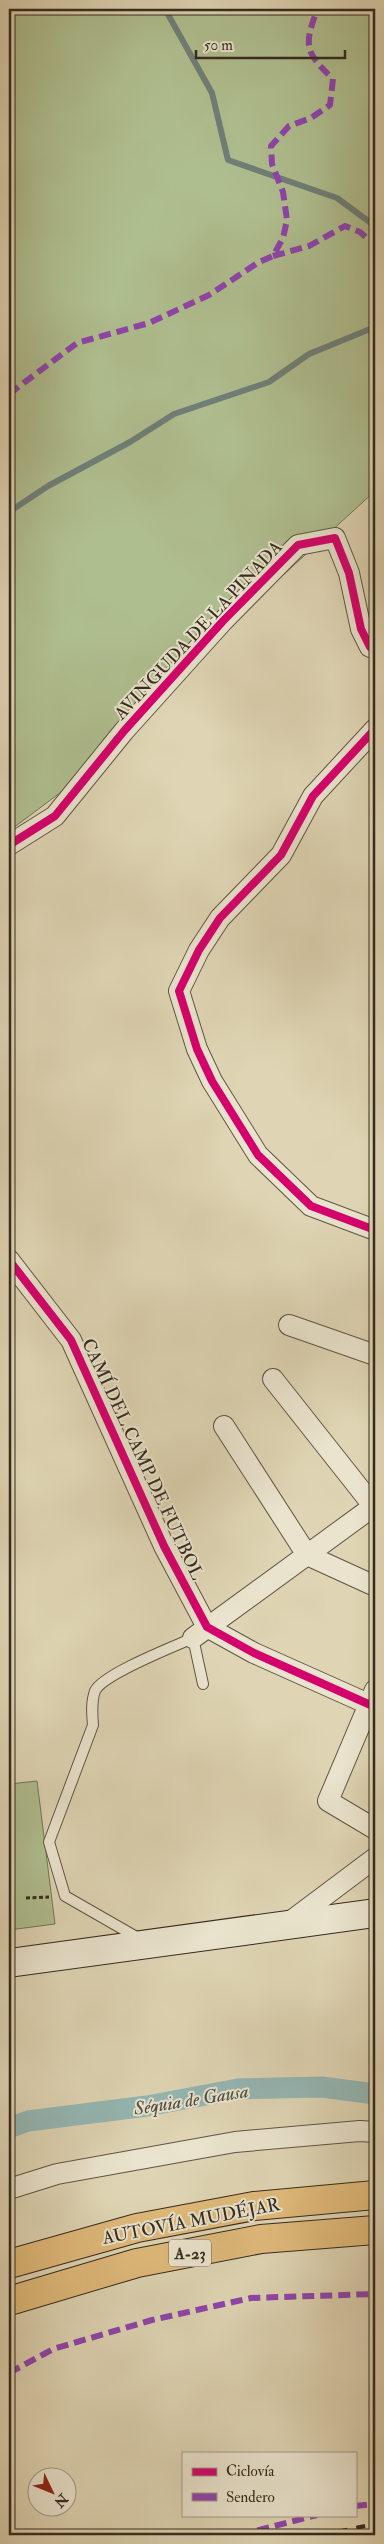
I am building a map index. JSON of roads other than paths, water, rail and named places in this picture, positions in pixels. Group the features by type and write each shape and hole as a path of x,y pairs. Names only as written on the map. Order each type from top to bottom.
{"highway":[{"name":"AUTOVÍA MUDÉJAR","path":"9,2264 156,2224 254,2206 375,2194"},
{"name":"AUTOVÍA MUDÉJAR","path":"9,2301 147,2261 261,2240 375,2230"}],"street":[{"name":"AVINGUDA DE LA PINADA","path":"9,845 55,816 156,695 223,621 298,544 335,538 349,573 361,629 370,647 375,645"},
{"path":"375,729 313,796 280,855 220,918 200,950 180,991 196,1049 212,1081 258,1154 311,1206 375,1230"},
{"name":"CAMÍ DEL CAMP DE FUTBOL","path":"9,1260 71,1340 164,1546 200,1632"},
{"path":"289,1325 375,1355"},
{"path":"200,1632 374,1507 274,1379"},
{"path":"224,1426 307,1554 375,1586"},
{"path":"200,1632 373,1700 328,1800 375,1829"},
{"path":"287,1924 375,1858"},
{"path":"9,1963 375,1913"},
{"path":"9,2190 57,2174 235,2142 360,2131 375,2132"}],"lane":[{"path":"148,1943 65,1896 50,1842 93,1725 92,1707 96,1690 107,1678 200,1632 203,1684"}],"waterway":[{"path":"165,9 212,93 228,160 337,198 375,226"},
{"path":"9,512 48,486 130,442 174,414 269,382 309,354 375,327"},
{"name":"Séquia de Gausa","path":"9,2128 28,2121 147,2106 238,2089 322,2087 375,2094"}],"railway":[{"path":"321,2535 375,2524"}]}
